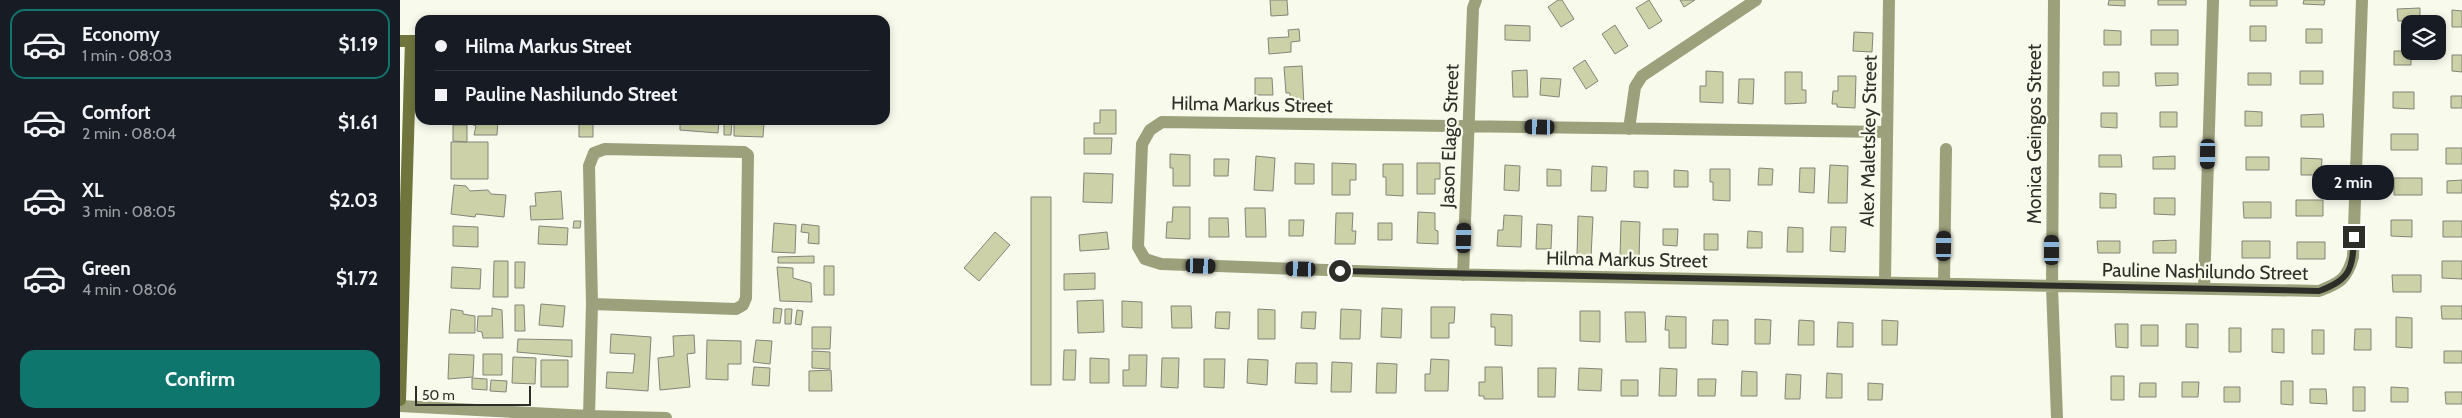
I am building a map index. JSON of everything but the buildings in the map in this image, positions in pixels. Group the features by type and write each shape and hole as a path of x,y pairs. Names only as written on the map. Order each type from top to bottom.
{"street":[{"name":"Jason Elago Street","path":"1463,275 1473,8 1476,0"},
{"path":"1629,129 1635,87 1642,76 1756,0"},
{"name":"Alex Maletskey Street","path":"1884,282 1889,0"},
{"name":"Monica Geingos Street","path":"2054,0 2052,287 2057,418"},
{"path":"2204,288 2213,0"},
{"name":"Pauline Nashilundo Street","path":"2052,287 2319,291 2337,285 2349,273 2353,257 2362,0"},
{"path":"400,400 410,41"},
{"name":"Hilma Markus Street","path":"1887,132 1162,122 1150,130 1142,144 1138,247 1146,259 1161,264 1463,275 1884,282 2052,287"},
{"path":"589,416 592,304 590,166 594,154 605,149 744,152 748,155 746,298 743,305 736,308 592,304"},
{"path":"1944,284 1946,149"},
{"path":"400,406 666,418"}],"route":[{"path":"1340,271 2319,291 2337,285 2349,273 2353,257 2354,237"}]}
